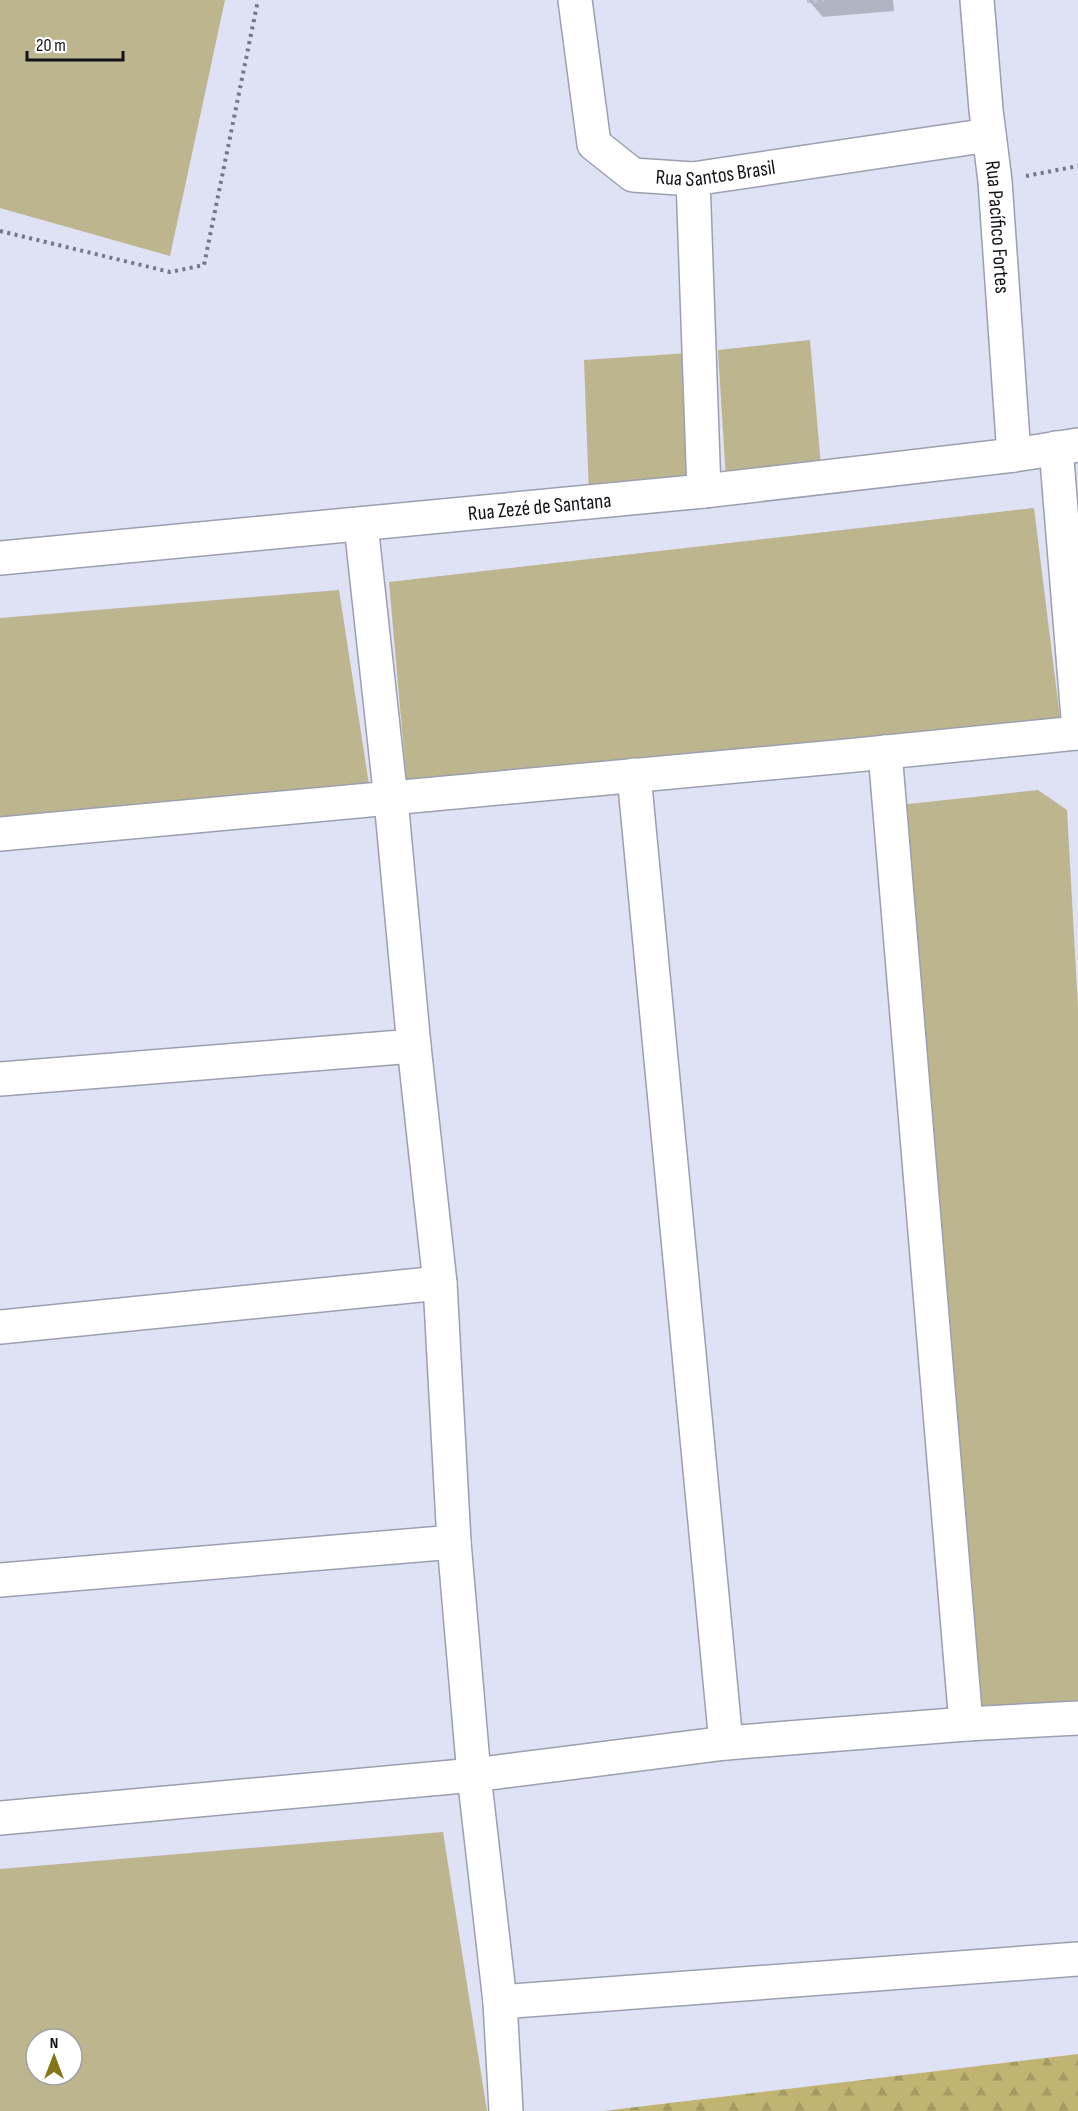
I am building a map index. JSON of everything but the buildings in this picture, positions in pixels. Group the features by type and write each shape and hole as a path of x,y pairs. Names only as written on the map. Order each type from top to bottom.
{"street":[{"name":"Rua Santos Brasil","path":"575,0 594,144 633,175 693,179 989,135"},
{"name":"Rua Pacífico Fortes","path":"977,0 989,135 996,181 1014,455"},
{"path":"693,179 704,490"},
{"path":"1067,446 1078,718"},
{"name":"Rua Zezé de Santana","path":"0,558 361,525 704,490 1014,455 1067,446"},
{"path":"361,525 440,1283 454,1542 474,1775 500,2002 506,2111"},
{"path":"0,834 391,800 1078,733"},
{"path":"885,752 966,1724"},
{"path":"634,775 726,1743"},
{"path":"0,1079 414,1046"},
{"path":"0,1327 440,1283"},
{"path":"0,1580 454,1542"},
{"path":"0,1818 474,1775 726,1743 966,1724 1078,1718"},
{"path":"500,2002 1078,1959"}],"path":[{"path":"0,231 170,272 204,265 258,0"},
{"path":"996,181 1078,166"}],"shaded area":[{"path":"0,0 225,0 170,256 0,208"},
{"path":"810,340 821,466 726,480 718,350"},
{"path":"689,353 693,486 589,495 584,360"},
{"path":"1034,508 1061,726 407,787 389,582"},
{"path":"339,590 370,791 0,823 0,618"},
{"path":"1038,790 1067,810 1078,1008 1078,1708 974,1719 899,805"},
{"path":"443,1832 487,2111 0,2111 0,1869"}],"green space":[{"path":"1078,2054 1078,2111 603,2111"}]}
